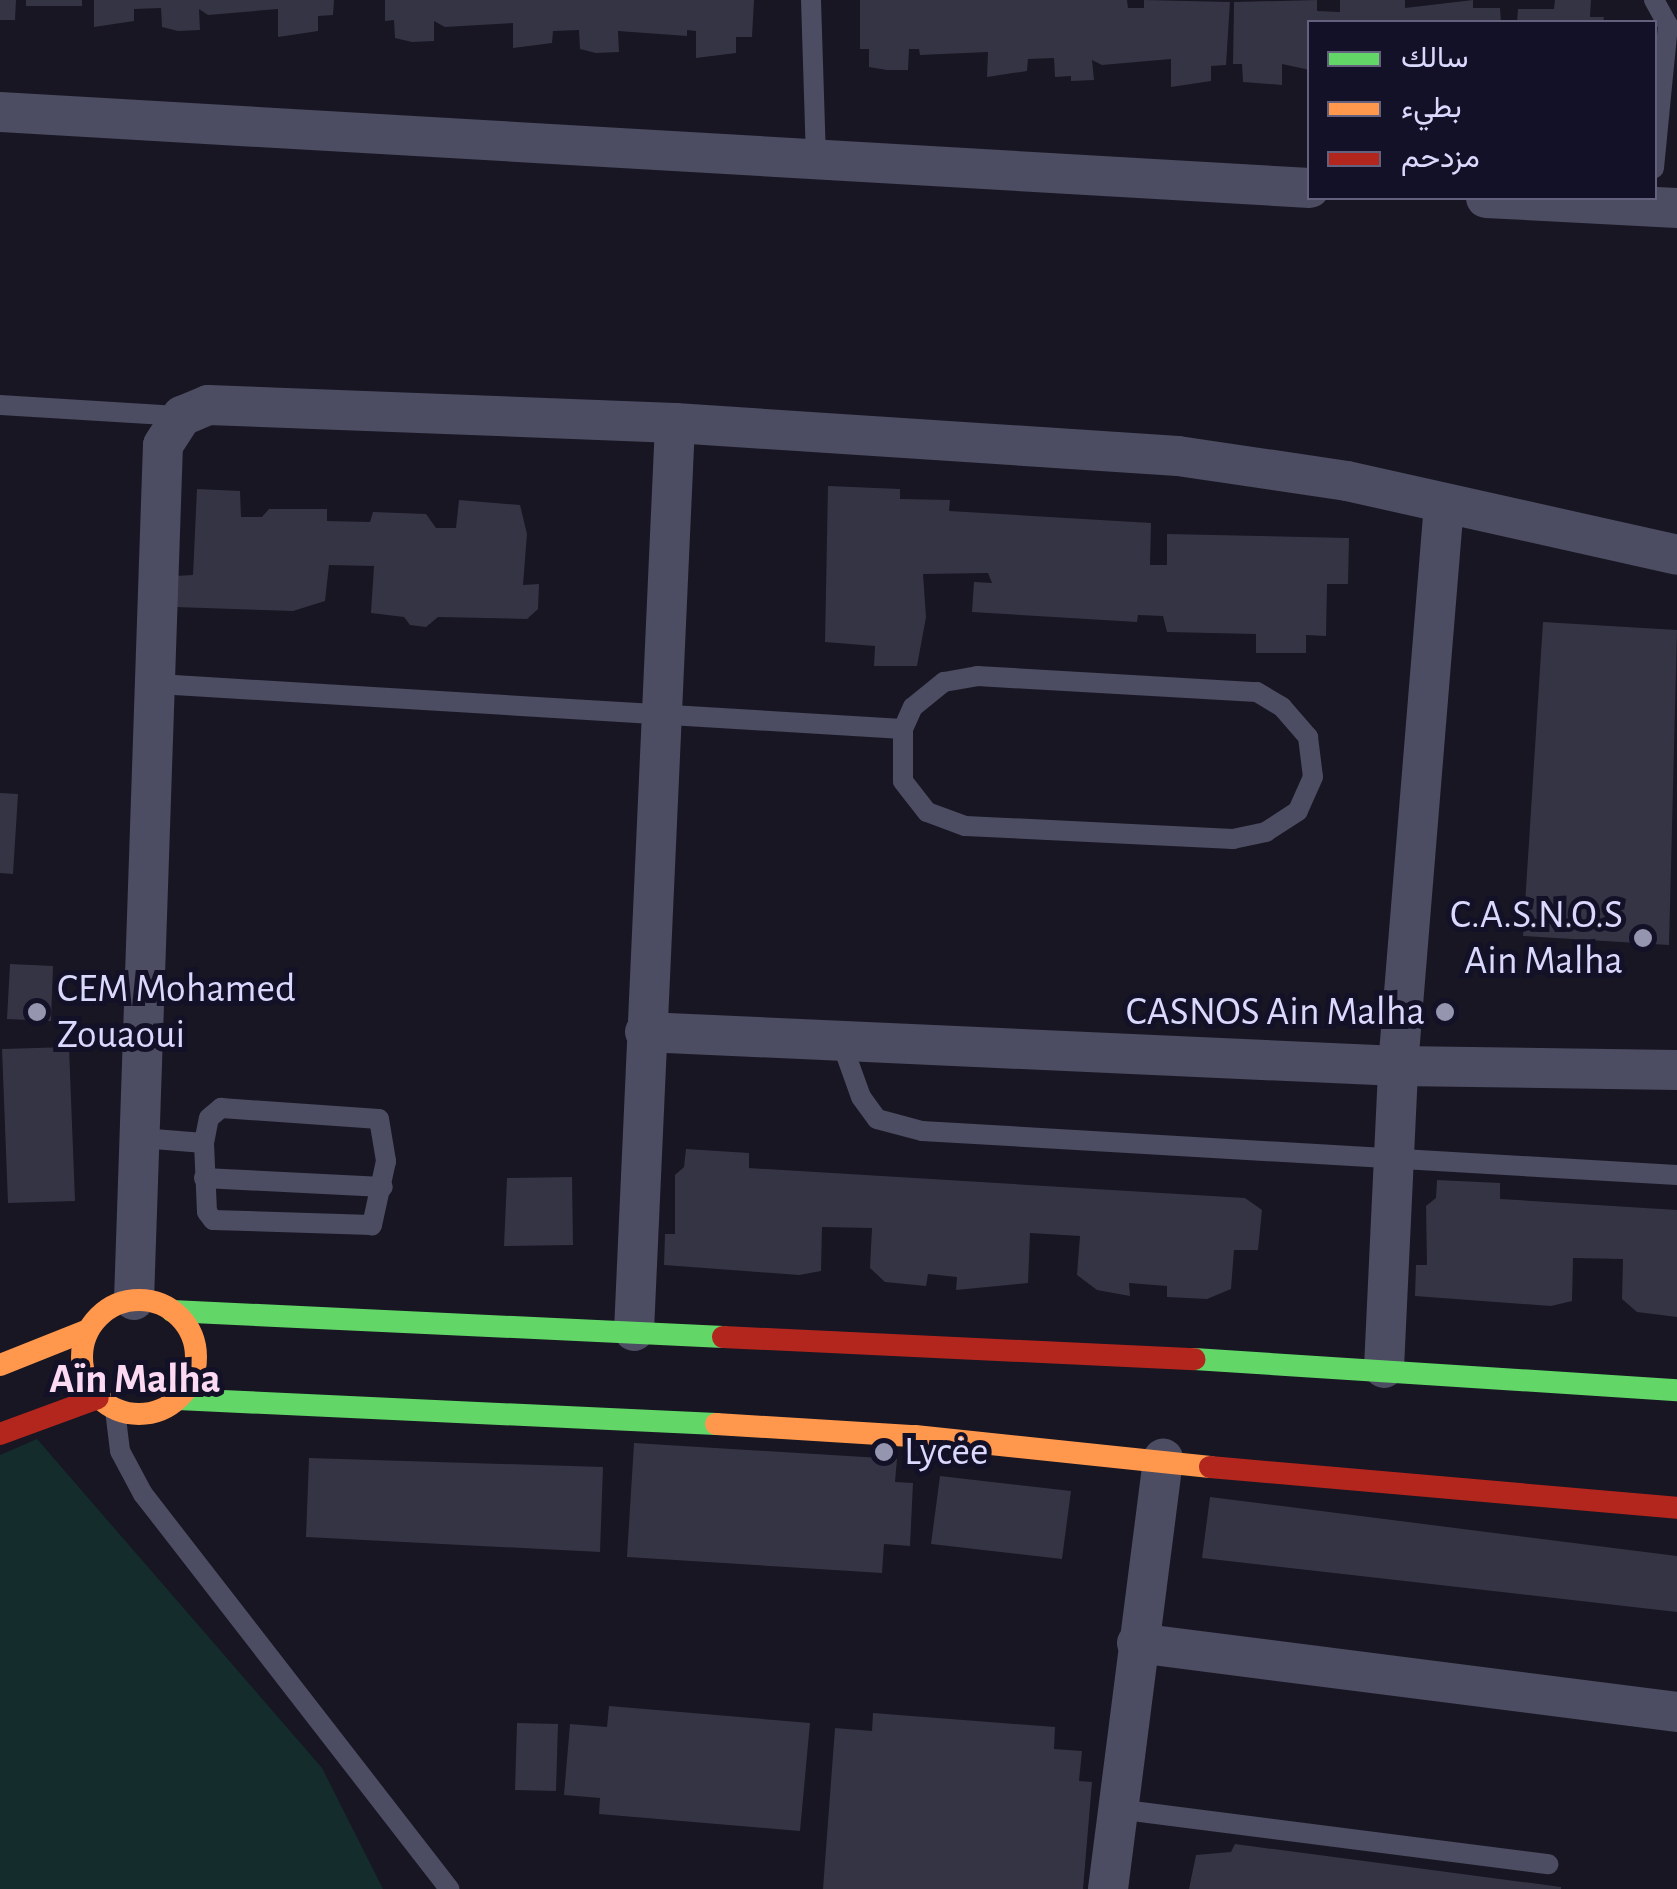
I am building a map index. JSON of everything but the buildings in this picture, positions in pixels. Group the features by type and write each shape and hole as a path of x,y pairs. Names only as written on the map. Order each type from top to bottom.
{"main road":[{"path":"0,1365 88,1330 116,1304 1384,1368 1677,1390"},
{"path":"153,1305 184,1322 196,1353 178,1399"},
{"path":"88,1330 81,1365 107,1404"},
{"path":"0,1434 107,1404 148,1413 178,1399 498,1410 1162,1458 1428,1490 1677,1508"}],"street":[{"path":"0,112 1307,188"},
{"path":"153,1305 141,1138 163,446 182,416 208,405 675,423 1178,456 1347,481 1677,554"},
{"path":"634,1331 675,423"},
{"path":"1384,1368 1398,1066 1444,504"},
{"path":"645,1032 842,1044 1398,1066 1677,1070"},
{"path":"1108,1889 1162,1458"},
{"path":"1137,1644 1677,1712"}],"lane":[{"path":"811,0 816,162"},
{"path":"1654,0 1668,25 1659,195"},
{"path":"0,405 182,416"},
{"path":"977,676 1258,692 1282,706 1308,737 1313,777 1298,811 1266,832 1233,838 964,826 927,812 903,781 903,729 913,706 944,682 977,676"},
{"path":"158,684 903,729"},
{"path":"842,1044 861,1097 877,1120 922,1132 1677,1175"},
{"path":"221,1108 369,1115 385,1126 383,1187 376,1216 364,1230 223,1224 207,1212 204,1142 209,1118 221,1108"},
{"path":"141,1138 204,1142"},
{"path":"204,1178 383,1187"},
{"path":"107,1404 120,1451 143,1494 450,1889"},
{"path":"1116,1809 1549,1864"}],"green space":[{"path":"37,1439 322,1768 383,1889 0,1889 0,1455"}],"traffic: fast":[{"path":"172,1311 723,1337"},
{"path":"1194,1359 1677,1390"},
{"path":"178,1399 716,1424"}],"traffic: slow":[{"path":"139,1300 161,1304 179,1317 192,1335 196,1357 192,1379 179,1397 161,1410 139,1414 117,1410 99,1397 86,1379 82,1357 86,1335 99,1317 117,1304 139,1300"},
{"path":"0,1365 88,1330"},
{"path":"716,1424 915,1436 1210,1467"}],"traffic: jam":[{"path":"723,1337 1194,1359"},
{"path":"0,1434 98,1398"},
{"path":"1210,1467 1677,1508"}],"place":[{"name":"C.A.S.N.O.S Ain Malha","path":"1643,938"},
{"name":"CEM Mohamed Zouaoui","path":"37,1012"},
{"name":"CASNOS Ain Malha","path":"1445,1012"},
{"name":"Lycėe","path":"884,1452"}],"district":[{"name":"Aïn Malha","path":"135,1379"}]}
